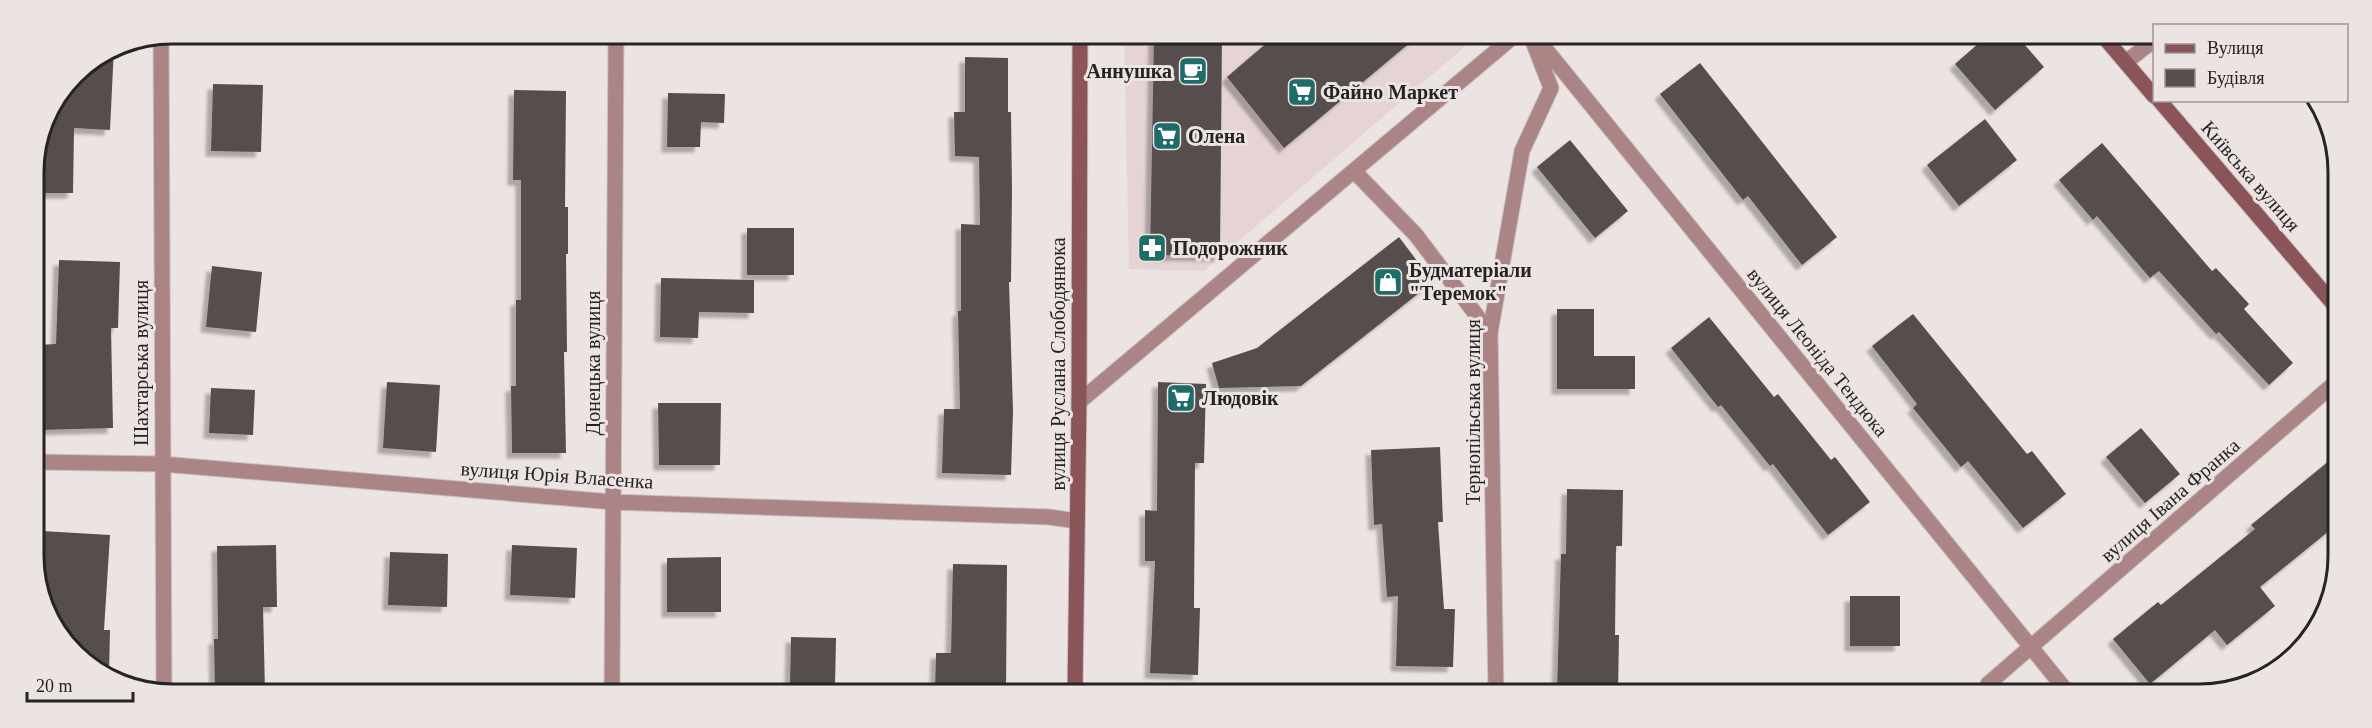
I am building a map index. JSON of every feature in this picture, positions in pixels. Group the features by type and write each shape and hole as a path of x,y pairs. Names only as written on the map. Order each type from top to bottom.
{"main road":[{"name":"вулиця Руслана Слободянюка","path":"1076,684 1080,44"},
{"path":"2110,44 2153,95"},
{"name":"Київська вулиця","path":"2161,102 2328,298"}],"street":[{"name":"Шахтарська вулиця","path":"161,44 164,684"},
{"name":"Донецька вулиця","path":"612,684 616,44"},
{"path":"1079,402 1505,44"},
{"name":"Тернопільська вулиця","path":"1496,684 1490,333 1522,151 1551,88 1536,44"},
{"name":"вулиця Леоніда Тендюка","path":"1540,44 2061,684"},
{"path":"2126,63 2149,44"},
{"path":"1355,172 1416,235 1490,333"},
{"name":"вулиця Івана Франка","path":"1988,684 2328,389"},
{"name":"вулиця Юрія Власенка","path":"44,462 162,464 612,502 1049,518 1077,521"}],"shaded area":[{"path":"1124,44 1468,44 1204,271 1129,269"}],"building":[{"path":"1154,44 1222,44 1220,256 1150,255"},
{"name":"Файно Маркет","path":"1266,44 1408,44 1284,148 1227,77"},
{"path":"1978,44 2024,44 2044,67 1995,110 1955,64"},
{"path":"965,57 1008,58 1012,191 1011,282 1009,282 1013,411 1011,475 942,473 944,409 960,409 958,311 961,311 961,224 980,225 979,157 955,156 954,112 965,112"},
{"path":"113,58 110,130 74,128 73,193 44,193 44,163 50,130 65,100 81,81 100,65"},
{"path":"1700,63 1837,237 1802,265 1748,196 1743,200 1660,94"},
{"path":"213,84 263,85 261,152 211,151"},
{"path":"514,90 566,91 565,207 568,207 568,254 566,254 567,352 564,352 566,453 512,453 511,386 516,386 516,300 521,300 521,180 513,180"},
{"path":"668,93 725,94 724,123 701,122 700,147 667,147"},
{"path":"1985,119 2017,160 1959,206 1927,165"},
{"path":"1570,140 1628,211 1595,238 1537,167"},
{"path":"2102,143 2212,271 2216,268 2249,304 2244,309 2293,363 2269,385 2219,332 2216,334 2159,271 2150,278 2097,216 2093,220 2059,180"},
{"path":"747,228 794,228 794,275 747,275"},
{"path":"1399,237 1433,282 1301,386 1219,388 1212,363 1257,348"},
{"path":"59,260 120,262 118,328 111,328 113,428 44,430 44,345 56,344"},
{"path":"212,266 262,272 256,332 206,327"},
{"path":"661,278 754,280 754,313 699,312 698,338 660,337"},
{"path":"1557,309 1594,309 1594,356 1635,356 1635,389 1557,389"},
{"path":"1913,314 2027,454 2032,451 2066,494 2023,528 1968,461 1961,467 1913,408 1917,404 1872,346"},
{"path":"1709,317 1774,397 1778,394 1831,460 1835,457 1870,502 1828,535 1773,464 1770,466 1721,405 1718,407 1671,348"},
{"path":"387,382 440,385 436,452 383,448"},
{"path":"1158,382 1206,384 1204,463 1195,463 1194,608 1200,608 1198,675 1150,673 1155,561 1145,561 1145,510 1157,511"},
{"path":"211,388 255,390 253,435 209,433"},
{"path":"658,403 721,403 720,465 659,465"},
{"path":"2141,428 2180,474 2145,503 2106,457"},
{"path":"1440,447 1443,522 1438,522 1444,609 1455,609 1453,667 1396,666 1398,596 1387,597 1382,524 1374,525 1371,450"},
{"path":"2328,462 2328,532 2260,587 2275,606 2227,645 2215,630 2150,684 2113,639 2158,602 2161,605 2255,529 2251,525"},
{"path":"1567,489 1623,490 1622,546 1616,546 1615,635 1619,635 1618,684 1557,684 1561,554 1566,554"},
{"path":"44,531 110,535 104,630 110,630 109,668 81,647 70,634 53,605 44,565"},
{"path":"276,545 277,607 263,607 265,684 215,684 214,639 218,639 217,546"},
{"path":"512,545 577,548 575,598 510,595"},
{"path":"390,552 448,554 447,607 388,605"},
{"path":"721,557 721,612 667,612 667,558"},
{"path":"953,564 1007,565 1006,684 935,684 936,653 951,653"},
{"path":"1850,596 1900,596 1900,646 1850,646"},
{"path":"791,637 836,638 835,684 790,684"}],"place":[{"name":"Аннушка","path":"1193,71"},
{"name":"Файно Маркет","path":"1302,92"},
{"name":"Олена","path":"1167,136"},
{"name":"Подорожник","path":"1152,248"},
{"name":"Будматеріали \"Теремок\"","path":"1388,282"},
{"name":"Людовік","path":"1181,398"}]}
